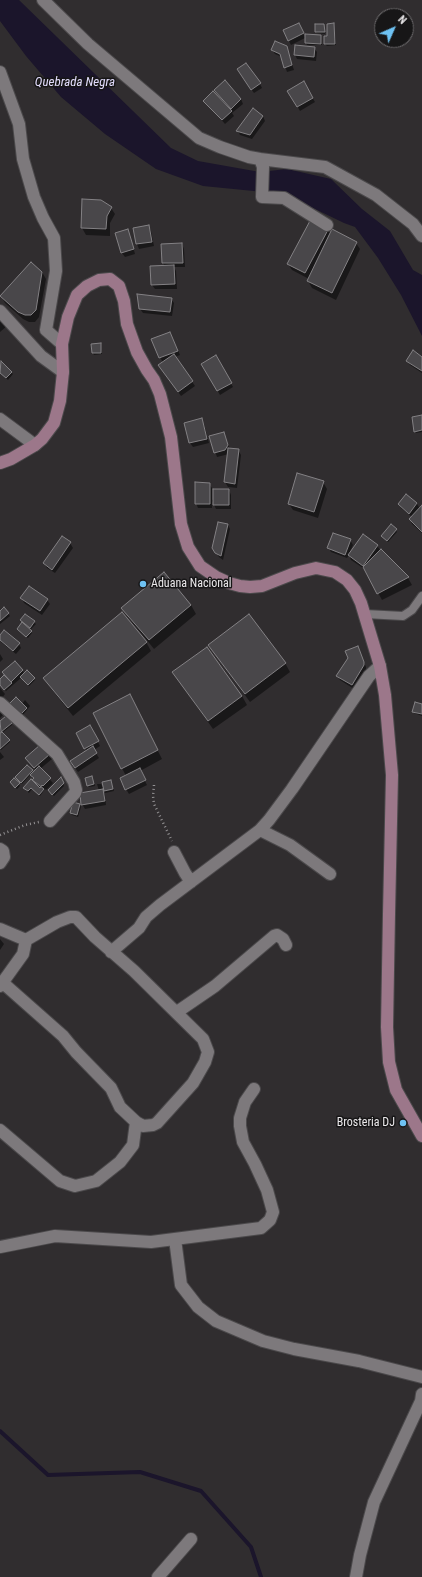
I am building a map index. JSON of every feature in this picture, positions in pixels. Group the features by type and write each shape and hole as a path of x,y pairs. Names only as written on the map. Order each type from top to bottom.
{"main road":[{"path":"0,463 35,445 42,439 54,423 60,401 63,372 62,344 68,317 77,295 87,286 99,280 110,279 118,286 124,301 127,324 137,352 154,380 160,394 171,437 181,524 188,547 200,566 229,583 250,587 262,586 295,573 316,568 335,572 347,580 355,590 365,614 380,666 385,694 392,775 388,921 387,1027 389,1062 396,1090 422,1136"}],"street":[{"path":"44,0 88,44 199,138 262,163 325,167 376,195 413,224 422,236"},
{"path":"0,72 19,124 23,159 34,198 54,238 56,272 46,330 62,344"},
{"path":"262,163 262,197 284,198 327,225"},
{"path":"0,311 41,356 63,372"},
{"path":"0,419 35,445"},
{"path":"111,952 139,928 146,917 260,830 292,789 369,676 380,666"},
{"path":"0,703 58,754 74,782 76,790 75,793 50,821"},
{"path":"260,830 290,845 330,874"},
{"path":"0,849 3,851 4,857 0,863"},
{"path":"174,852 190,882"},
{"path":"0,929 13,936 26,940 57,922 70,917 76,917 111,952 134,971 177,1012 203,1039 208,1052 205,1062 193,1083 157,1123 148,1127 136,1122 120,1107 111,1088 76,1052 63,1036 2,984 23,954 26,940"},
{"path":"177,1012 215,986 274,936 278,935 284,939 286,945"},
{"path":"0,1247 55,1236 152,1242 261,1228 266,1225 273,1212 267,1190 243,1142 240,1126 242,1110 245,1102 254,1089"},
{"path":"0,1130 60,1181 75,1186 96,1181 120,1162 133,1145 136,1122"},
{"path":"175,1239 181,1285 198,1307 216,1321 264,1341 294,1349 359,1361 422,1377"},
{"path":"356,1577 360,1554 374,1502 421,1401 422,1394"},
{"path":"158,1577 191,1539"}],"lane":[{"path":"365,614 402,616 412,610 422,596"}],"path":[{"path":"154,785 154,804 176,848 174,852"},
{"path":"0,835 26,825 50,821"}],"water":[{"name":"Quebrada Negra","path":"0,0 19,0 171,148 198,161 260,172 287,169 331,179 362,209 390,231 413,270 422,275 422,336 401,295 378,258 355,227 284,194 203,186 156,169 105,134 61,97 26,56 0,21"}],"building":[{"path":"299,23 304,33 288,41 283,30"},
{"path":"334,23 335,44 324,44 324,36 327,36 327,24"},
{"path":"315,24 324,24 325,32 315,32"},
{"path":"305,34 321,35 321,44 305,43"},
{"path":"275,41 287,46 292,65 284,68 280,54 271,50"},
{"path":"295,45 315,47 314,57 294,55"},
{"path":"246,63 261,83 251,90 237,69"},
{"path":"225,80 241,99 231,109 214,90"},
{"path":"304,81 313,98 297,107 287,91"},
{"path":"213,91 232,111 222,120 203,101"},
{"path":"253,108 263,116 250,135 236,131"},
{"path":"82,199 101,200 112,207 107,216 106,229 81,228"},
{"path":"311,219 329,228 305,273 287,264"},
{"path":"149,225 152,242 136,244 133,228"},
{"path":"128,229 134,249 121,253 115,233"},
{"path":"332,229 357,242 332,293 307,281"},
{"path":"182,243 183,263 162,263 161,244"},
{"path":"31,262 42,272 36,310 31,315 25,315 18,312 0,296"},
{"path":"174,265 175,284 151,285 150,266"},
{"path":"137,294 172,298 170,312 139,309"},
{"path":"170,332 178,351 159,358 151,339"},
{"path":"101,343 101,353 92,353 91,344"},
{"path":"413,350 422,357 422,371 406,361"},
{"path":"174,354 193,381 178,392 158,365"},
{"path":"216,355 232,383 217,391 201,364"},
{"path":"1,361 12,372 6,378 0,373"},
{"path":"422,415 422,430 414,432 412,417"},
{"path":"202,418 207,439 189,443 184,423"},
{"path":"224,432 228,445 225,450 214,453 209,436"},
{"path":"228,448 239,449 235,484 224,482"},
{"path":"297,473 324,481 314,512 288,504"},
{"path":"195,482 210,483 210,504 195,504"},
{"path":"213,489 229,489 229,505 213,505"},
{"path":"406,494 417,503 409,514 398,504"},
{"path":"422,505 422,532 409,519"},
{"path":"218,522 228,524 221,556 215,553 212,548"},
{"path":"391,524 397,529 387,541 381,536"},
{"path":"333,533 351,539 345,555 327,548"},
{"path":"363,534 378,545 363,566 348,555"},
{"path":"62,536 71,542 52,570 43,563"},
{"path":"381,549 409,577 377,594 363,567"},
{"path":"164,572 191,605 149,640 121,608"},
{"path":"29,586 48,599 40,611 20,598"},
{"path":"4,607 9,613 0,621 0,611"},
{"path":"122,612 147,642 68,708 43,678"},
{"path":"25,614 35,621 30,628 20,620"},
{"path":"249,614 286,663 245,694 208,645"},
{"path":"22,622 32,631 26,637 17,629"},
{"path":"4,630 20,643 13,651 0,640 0,635"},
{"path":"358,646 364,665 352,685 336,676 348,658 345,651"},
{"path":"207,647 242,696 208,721 172,672"},
{"path":"15,661 23,670 11,682 2,672"},
{"path":"27,670 35,678 28,685 20,677"},
{"path":"4,675 12,683 4,690 0,685 0,679"},
{"path":"130,694 158,750 121,769 93,713"},
{"path":"16,697 27,708 21,714 10,703"},
{"path":"415,702 422,704 422,714 412,712"},
{"path":"6,716 12,723 1,732 0,721"},
{"path":"90,725 99,741 84,749 76,733"},
{"path":"2,732 10,740 0,749 0,733"},
{"path":"40,745 50,754 34,768 25,758"},
{"path":"93,746 97,753 75,768 70,761"},
{"path":"27,765 33,770 21,783 15,777"},
{"path":"39,766 51,778 40,788 32,780 34,778 30,775"},
{"path":"140,768 146,780 125,790 120,778"},
{"path":"92,776 94,784 87,786 85,778"},
{"path":"61,777 64,783 52,795 48,790"},
{"path":"14,778 20,783 15,788 10,782"},
{"path":"31,779 44,789 39,795 31,788 28,791 23,788"},
{"path":"111,780 113,789 104,791 102,782"},
{"path":"103,789 105,801 81,805 80,793"},
{"path":"73,802 80,804 77,815 70,813"}],"waterway":[{"path":"0,1431 48,1475 140,1472 201,1491 251,1547 261,1577"}],"place":[{"name":"Aduana Nacional","path":"143,584"},
{"name":"Brosteria DJ","path":"403,1123"}]}
